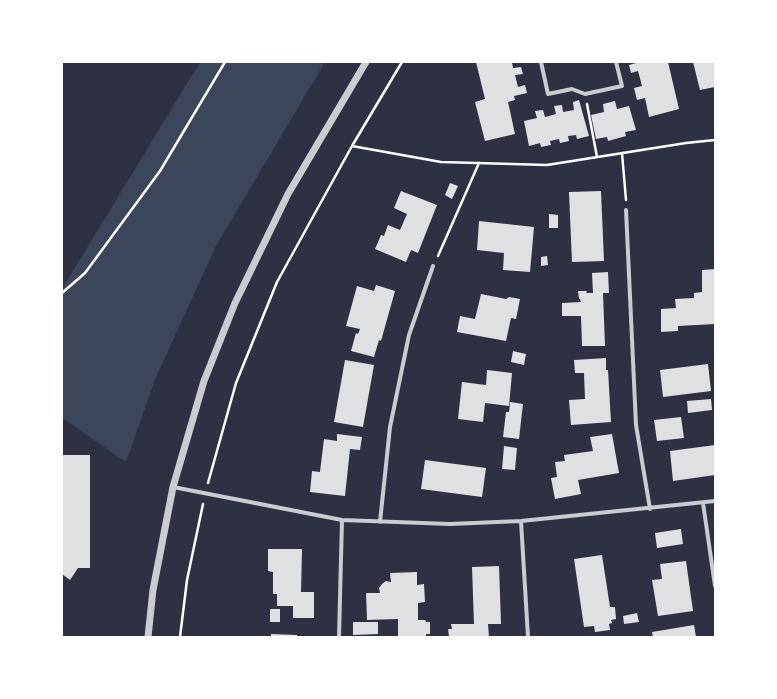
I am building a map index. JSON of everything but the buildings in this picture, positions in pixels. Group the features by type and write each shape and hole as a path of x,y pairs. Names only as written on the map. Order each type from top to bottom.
{"street":[{"path":"148,637 152,590 173,488 204,381 235,303 288,194 366,62"},
{"path":"541,62 548,94 572,89 585,94 622,86 616,62"},
{"path":"626,210 636,424 650,509"},
{"path":"380,522 390,427 409,335 433,266"},
{"path":"173,488 342,520 450,524 522,521 650,509 715,501"},
{"path":"704,503 715,586"},
{"path":"339,637 342,520"},
{"path":"522,521 528,637"}],"path":[{"path":"62,293 85,273 160,171 225,62"},
{"path":"180,637 187,580 205,494 236,383 277,282 352,146 402,62"},
{"path":"585,94 597,157"},
{"path":"352,146 440,162 547,165 715,140"},
{"path":"622,153 626,210"},
{"path":"433,266 479,163"}],"shaded area":[{"path":"200,62 325,62 216,246 156,377 126,462 62,418 62,289"}]}
